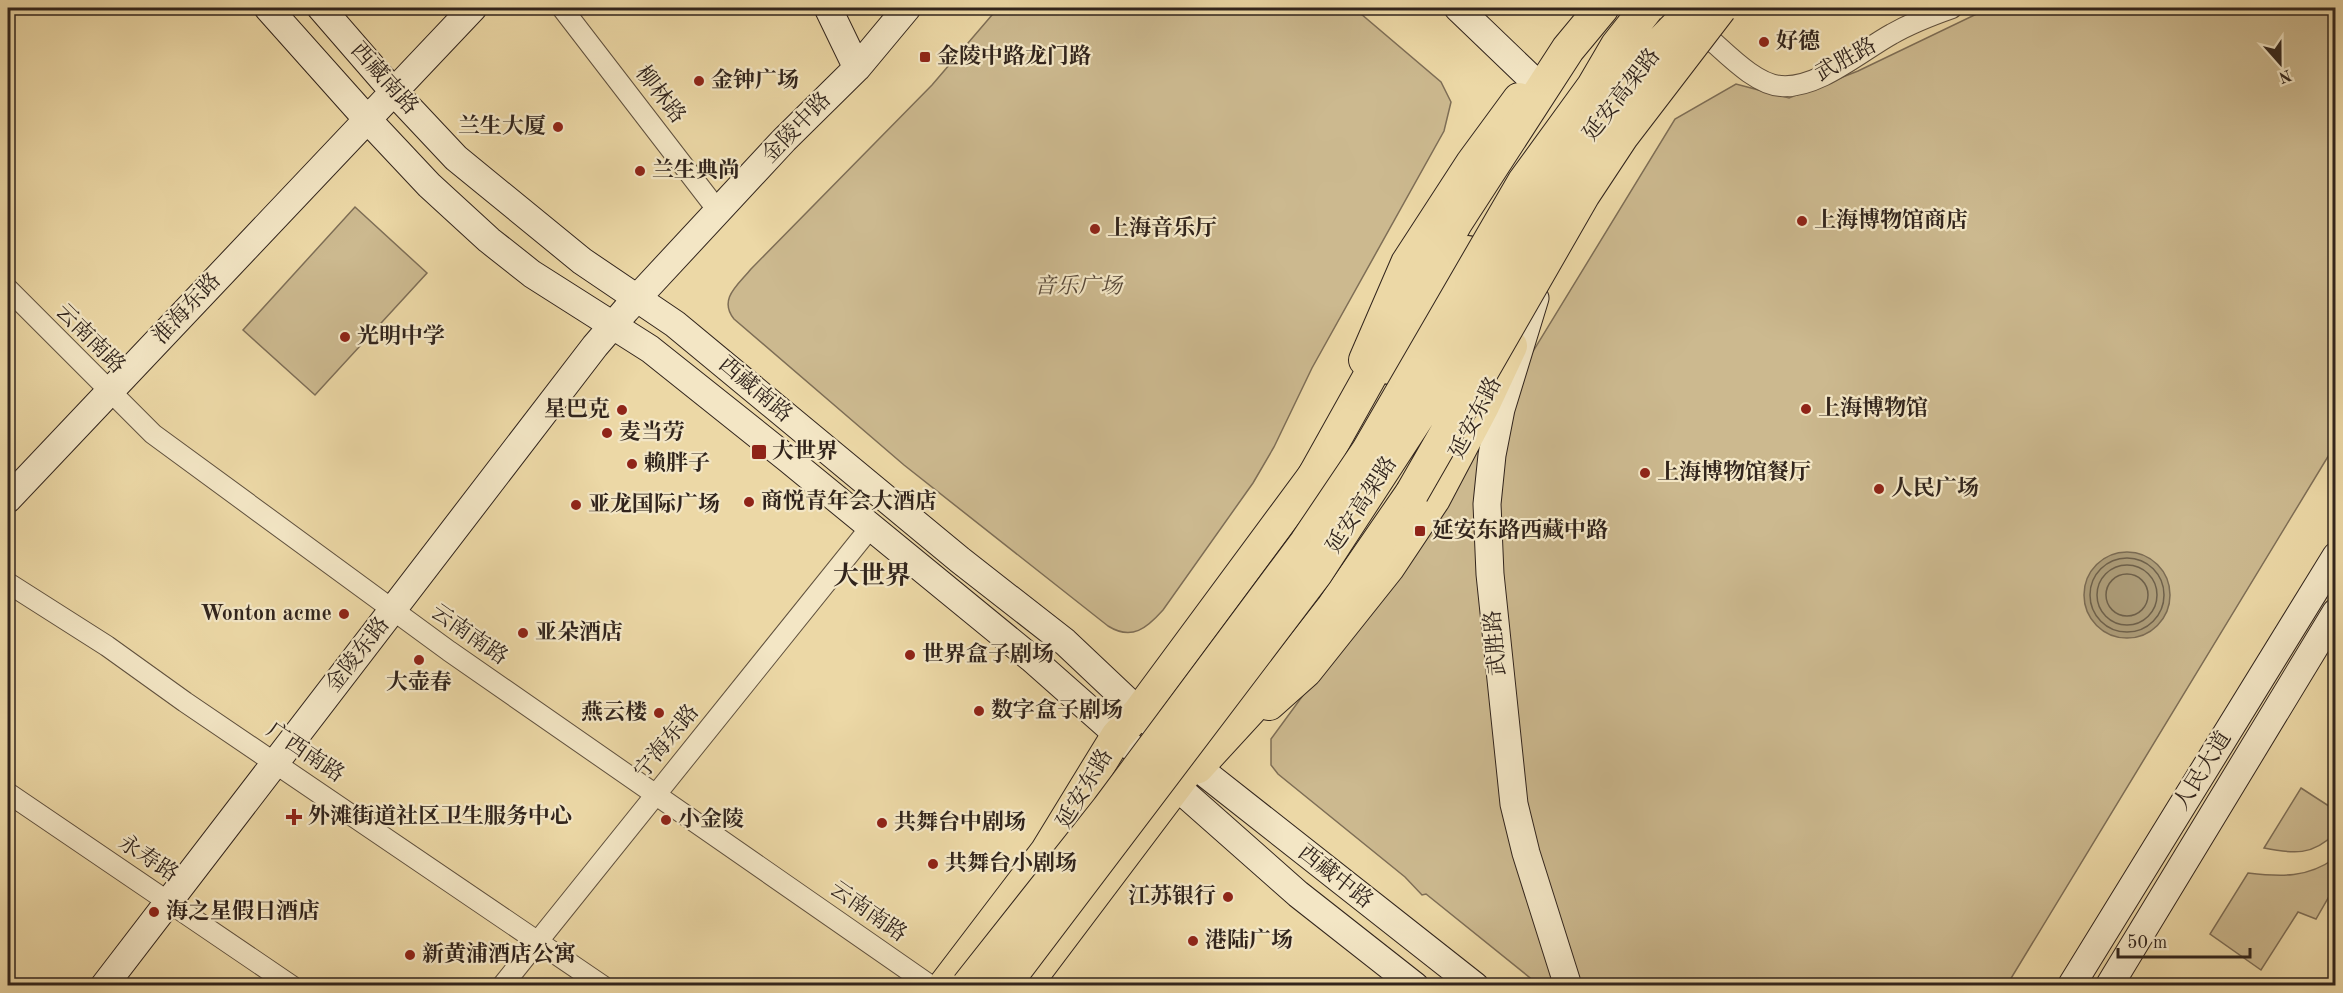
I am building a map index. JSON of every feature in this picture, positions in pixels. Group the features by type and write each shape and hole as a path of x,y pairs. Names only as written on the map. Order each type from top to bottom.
{"highway":[{"path":"1313,478 1456,222 1568,49 1602,8"},
{"name":"延安高架路","path":"968,986 1108,809 1306,543 1380,432 1524,182 1593,87 1617,46 1647,8"},
{"name":"延安高架路","path":"1003,986 1316,573 1437,387 1531,223 1564,173 1654,50 1695,8"},
{"path":"1188,772 1276,681 1332,609 1412,493 1583,195 1622,136 1720,8"},
{"path":"950,986 1296,528 1378,404 1509,177 1576,88 1617,46"}],"main road":[{"name":"西藏南路","path":"268,8 429,185 489,240 532,274 650,349 1031,658 1108,725 1117,736 1188,772"},
{"name":"西藏南路","path":"321,8 393,91 456,158 582,261 675,324 960,560 1065,642 1140,712 1188,772"},
{"name":"淮海东路","path":"8,499 473,8"},
{"path":"828,8 858,68"},
{"name":"金陵中路","path":"612,326 784,140 858,68 906,8"},
{"path":"1458,8 1533,80"},
{"name":"延安东路","path":"1313,478 1407,263 1472,163 1588,8"},
{"name":"延安东路","path":"944,986 1047,852 1117,736 1140,712 1313,478 1514,184 1652,8"},
{"name":"延安东路","path":"1024,986 1188,772 1222,713 1360,522 1434,407 1503,282 1566,180 1636,88 1703,8"},
{"path":"1709,8 1712,41"},
{"name":"延安东路","path":"1188,772 1306,671 1388,568 1434,499 1483,406 1534,297 1604,182 1712,41"},
{"path":"1503,282 1604,182"},
{"name":"武胜路","path":"1534,297 1501,409 1492,455 1487,504 1490,574 1514,804 1526,853 1568,986"},
{"name":"金陵东路","path":"104,986 569,378 612,326"},
{"name":"人民大道","path":"2071,986 2336,556"},
{"name":"人民大道","path":"2109,986 2336,612"},
{"name":"西藏中路","path":"1188,772 1298,894 1415,986"},
{"name":"西藏中路","path":"1188,772 1475,986"}],"street":[{"name":"柳林路","path":"562,8 719,212"},
{"name":"武胜路","path":"1712,41 1750,73 1780,86 1794,85 1818,79 1893,33 1952,8"},
{"name":"云南南路","path":"8,289 153,434 393,610 931,986"},
{"name":"宁海东路","path":"502,986 870,528"},
{"name":"广西南路","path":"8,583 107,646 603,986"},
{"name":"永寿路","path":"8,793 292,986"}],"green space":[{"name":"音乐广场","path":"998,8 1354,8 1441,82 1451,102 1444,131 1312,368 1274,447 1253,483 1163,610 1145,627 1132,632 1124,632 1108,626 904,465 734,319 728,305 732,292 751,269 932,85"},
{"name":"人民广场","path":"1989,8 2335,8 2335,445 2007,985 1539,985 1426,894 1422,895 1405,877 1278,774 1271,765 1271,739 1422,533 1675,119 1736,84 1789,98 1858,71"},
{"path":"355,207 427,273 315,395 243,330"},
{"path":"2301,788 2335,810 2335,833 2319,846 2302,851 2264,848"},
{"path":"2335,858 2335,886 2316,919 2298,912 2261,970 2210,934 2248,873 2283,875 2304,873 2325,865"}],"water":[{"path":"2127,552 2144,555 2158,564 2167,578 2170,595 2167,612 2158,626 2144,635 2127,638 2110,635 2096,626 2087,612 2084,595 2087,578 2096,564 2110,555"}],"place":[{"name":"好德","path":"1764,42"},
{"name":"金陵中路龙门路","path":"925,57"},
{"name":"金钟广场","path":"699,81"},
{"name":"兰生大厦","path":"558,127"},
{"name":"兰生典尚","path":"640,171"},
{"name":"上海博物馆商店","path":"1802,221"},
{"name":"上海音乐厅","path":"1095,229"},
{"name":"光明中学","path":"345,337"},
{"name":"上海博物馆","path":"1806,409"},
{"name":"星巴克","path":"622,410"},
{"name":"麦当劳","path":"607,433"},
{"name":"大世界","path":"759,452"},
{"name":"赖胖子","path":"632,464"},
{"name":"上海博物馆餐厅","path":"1645,473"},
{"name":"人民广场","path":"1879,489"},
{"name":"商悦青年会大酒店","path":"749,502"},
{"name":"亚龙国际广场","path":"576,505"},
{"name":"延安东路西藏中路","path":"1420,531"},
{"name":"Wonton acme","path":"344,614"},
{"name":"亚朵酒店","path":"523,633"},
{"name":"世界盒子剧场","path":"910,655"},
{"name":"大壶春","path":"419,660"},
{"name":"数字盒子剧场","path":"979,711"},
{"name":"燕云楼","path":"659,713"},
{"name":"外滩街道社区卫生服务中心","path":"294,817"},
{"name":"小金陵","path":"666,820"},
{"name":"共舞台中剧场","path":"882,823"},
{"name":"共舞台小剧场","path":"933,864"},
{"name":"江苏银行","path":"1228,897"},
{"name":"海之星假日酒店","path":"154,912"},
{"name":"港陆广场","path":"1193,941"},
{"name":"新黄浦酒店公寓","path":"410,955"}],"district":[{"name":"大世界","path":"872,577"}]}
